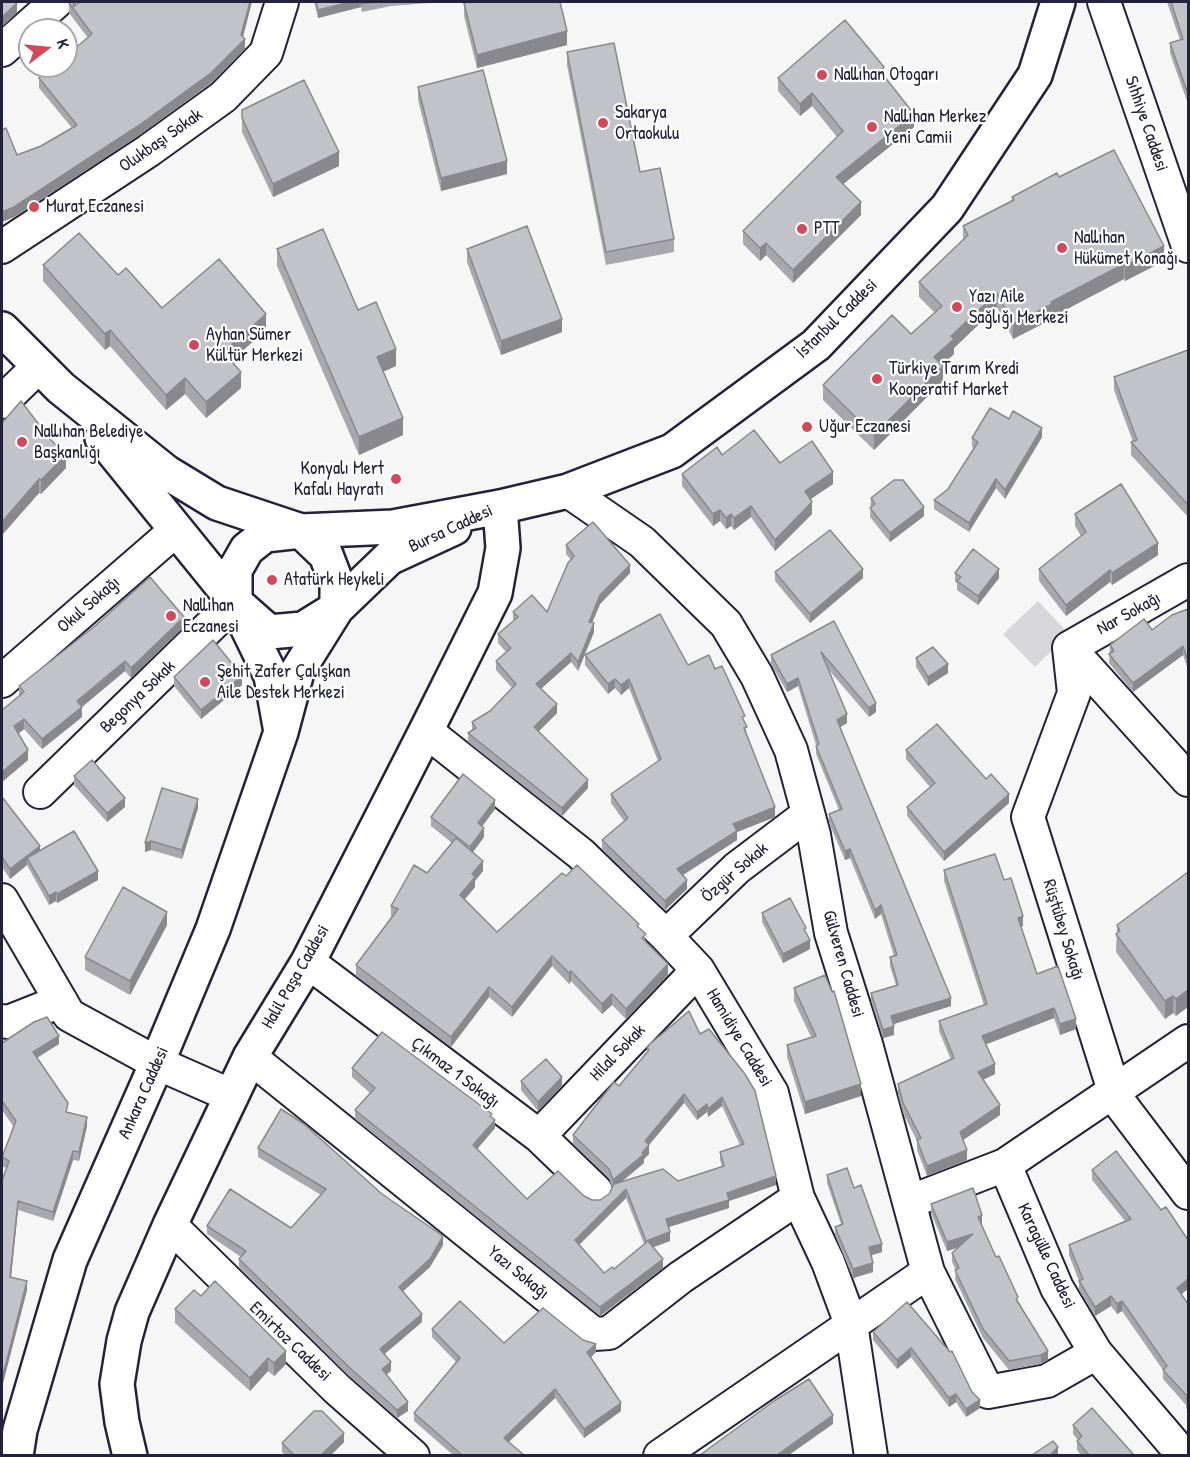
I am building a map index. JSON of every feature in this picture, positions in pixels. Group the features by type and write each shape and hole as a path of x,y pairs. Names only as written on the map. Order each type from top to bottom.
{"street":[{"path":"2,50 57,2"},
{"name":"Olukbaşı Sokak","path":"2,247 148,151 223,98 266,53 282,2"},
{"name":"İstanbul Caddesi","path":"500,507 568,491 672,451 816,345 946,208 1035,75 1058,2"},
{"name":"Sıhhiye Caddesi","path":"1104,2 1188,246"},
{"name":"Bursa Caddesi","path":"2,329 50,377 236,602 269,632 303,629 337,608 389,558 500,507"},
{"path":"2,402 50,377"},
{"name":"Bursa Caddesi","path":"50,377 166,472 217,503 301,531 393,527 500,507"},
{"name":"Gülveren Caddesi","path":"568,491 642,542 726,624 757,676 791,750 814,834 831,933 866,1044 928,1272 988,1392 1047,1381 1096,1353"},
{"name":"Halil Paşa Caddesi","path":"130,1455 122,1422 117,1384 124,1341 132,1312 170,1225 250,1057 308,962 495,593 503,548 500,507"},
{"name":"Okul Sokağı","path":"2,681 177,530"},
{"path":"301,531 326,555 337,584 337,608"},
{"name":"Ankara Caddesi","path":"281,732 272,676 236,602 235,570 247,549 265,535 301,531"},
{"name":"Nar Sokağı","path":"1069,648 1188,580"},
{"name":"Begonya Sokak","path":"40,792 236,602"},
{"name":"Ankara Caddesi","path":"16,1455 20,1430 70,1260 213,929 281,732 297,672 337,608"},
{"path":"1069,648 1188,780"},
{"name":"Rüştübey Sokağı","path":"1069,648 1074,693 1028,817 1114,1091 1122,1106 1188,1194"},
{"name":"Hamidiye Caddesi","path":"426,731 581,854 698,970 772,1093 798,1198 828,1262 850,1324 871,1455"},
{"name":"Özgür Sokak","path":"666,936 737,868 807,815"},
{"path":"2,900 69,1014 157,1063 231,1096"},
{"name":"Çıkmaz 1 Sokağı","path":"308,962 539,1136 596,1191"},
{"name":"Hilal Sokak","path":"539,1136 698,970"},
{"path":"2,1021 8,1022 61,1001"},
{"path":"909,1202 1005,1165 1188,1041"},
{"name":"Yazı Sokağı","path":"250,1057 594,1334 609,1333 681,1277 798,1198"},
{"name":"Karagülle Caddesi","path":"1005,1165 1058,1288 1096,1353 1184,1455"},
{"name":"Emirtoz Caddesi","path":"170,1225 337,1389 413,1455"},
{"path":"660,1455 928,1272"}],"shaded area":[{"path":"1038,601 1069,634 1035,667 1003,634"}],"building":[{"path":"2,2 15,2 17,3 2,17"},
{"path":"74,2 73,7 80,2 250,2 241,35 245,39 211,73 138,126 14,207 2,212 2,130 6,128 17,155 41,146 77,125 39,78 78,78 78,46 92,34 69,3"},
{"path":"316,2 350,2 318,10"},
{"path":"560,2 567,31 477,55 464,3"},
{"path":"1171,2 1188,2 1188,94 1170,43 1183,39"},
{"path":"845,20 884,67 880,71 914,114 836,177 861,202 793,270 766,243 760,248 743,231 843,131 812,93 800,104 778,78"},
{"name":"Sakarya Ortaokulu","path":"614,43 640,172 660,168 674,239 606,252 567,52"},
{"path":"483,70 507,161 441,178 418,87"},
{"path":"304,80 339,152 273,184 242,118 242,110"},
{"path":"1114,150 1164,246 1125,266 1124,264 1013,324 997,293 951,336 954,339 934,357 943,366 874,435 823,385 892,315 911,334 942,306 919,282 968,235 963,226 1014,200 1012,197 1057,173 1059,177"},
{"path":"527,226 562,319 501,341 467,249"},
{"path":"323,229 358,310 376,302 396,349 377,357 403,418 359,437 277,249"},
{"path":"79,233 118,275 126,268 162,308 219,259 266,314 223,352 241,372 206,402 185,378 166,395 110,330 105,334 43,265"},
{"path":"1188,350 1188,505 1131,442 1137,440 1114,377"},
{"name":"Nallıhan Belediye Başkanlığı","path":"21,401 50,439 66,455 41,480 39,479 2,522 2,423"},
{"path":"990,408 1009,419 1013,411 1042,428 1005,490 996,479 969,523 934,500 948,489 978,442 972,438"},
{"path":"754,430 780,463 812,441 833,472 805,491 812,502 775,540 751,506 734,518 731,514 726,518 720,510 713,514 682,474 717,447 722,455"},
{"path":"894,480 903,480 924,507 890,533 870,508 875,504 871,498"},
{"path":"1121,484 1158,543 1112,573 1110,570 1066,605 1039,569 1086,532 1075,514"},
{"path":"593,522 630,565 600,595 589,622 594,623 578,662 571,653 536,684 557,704 534,727 588,780 562,808 468,733 476,728 472,722 490,711 516,684 496,661 511,648 498,634 518,617 513,612 532,595 547,612 568,563 574,556 566,545"},
{"path":"830,530 863,569 810,614 775,572"},
{"path":"973,549 999,569 978,596 957,581 961,577 955,573"},
{"path":"150,577 184,617 131,668 125,661 77,701 82,707 42,739 24,719 14,726 28,750 2,772 2,710 24,692 19,686 95,626"},
{"path":"1188,609 1188,657 1183,646 1133,683 1109,654 1114,651 1110,645 1144,619 1152,630 1172,615"},
{"path":"660,614 688,665 709,655 715,669 722,666 745,716 742,717 747,727 744,728 775,807 733,824 737,831 677,869 687,880 665,901 602,840 628,818 611,794 661,759 629,679 621,685 615,679 608,684 585,655"},
{"path":"834,621 876,703 869,708 821,652 847,714 837,720 951,998 891,1016 894,1026 883,1030 871,993 898,985 890,957 897,955 881,905 875,910 850,849 845,851 829,814 842,809 816,746 819,744 798,678 787,684 771,655"},
{"name":"Şehit Zafer Çalışkan Aile Destek Merkezi","path":"213,640 242,676 201,710 174,677"},
{"path":"933,647 948,664 928,677 916,658"},
{"path":"937,724 986,779 991,774 1009,794 944,852 907,807 935,783 906,750"},
{"path":"92,760 125,798 107,813 74,776"},
{"path":"463,774 495,800 478,823 484,828 470,847 431,817"},
{"path":"162,788 198,799 182,850 151,841 145,843"},
{"path":"2,797 40,846 10,869 2,857"},
{"path":"74,831 98,871 57,894 56,892 49,896 27,858"},
{"path":"456,838 483,861 472,874 475,877 460,895 497,932 562,873 566,876 577,865 639,924 637,926 646,934 642,938 668,964 626,1009 612,994 602,1004 571,971 569,973 552,956 512,1007 489,987 451,1037 356,965 398,909 391,906 414,865 427,873"},
{"path":"995,854 1004,880 1011,878 1023,916 1018,918 1037,974 1058,966 1076,1019 1060,1024 1054,1008 982,1036 995,1064 978,1072 1000,1105 960,1132 967,1150 927,1166 917,1140 921,1138 903,1103 898,1084 954,1058 939,1021 987,1004 944,870"},
{"path":"1188,872 1188,990 1176,999 1173,996 1165,1001 1116,934 1120,931 1117,925"},
{"path":"123,887 167,912 130,981 85,957"},
{"path":"790,898 810,940 783,954 762,913"},
{"path":"825,975 832,992 834,991 861,1084 805,1102 787,1045 816,1036 794,988"},
{"path":"689,1011 700,1034 709,1029 745,1074 755,1091 776,1176 727,1193 729,1200 666,1219 670,1232 646,1241 626,1189 575,1240 604,1273 612,1267 614,1269 648,1241 663,1259 600,1307 355,1110 375,1088 352,1068 382,1032 492,1114 490,1116 495,1120 473,1145 527,1199 558,1171 584,1196 592,1200 600,1200 609,1194 614,1184 663,1169 678,1181 724,1166 720,1152 744,1144 722,1097 708,1109 707,1104 697,1112 684,1094 645,1141 649,1145 642,1153 644,1154 613,1180 609,1169 573,1135 614,1082 619,1086 649,1050 647,1048 650,1044"},
{"path":"47,1017 59,1036 33,1052 68,1103 66,1112 87,1117 79,1152 73,1151 53,1212 18,1201 10,1277 27,1281 3,1375 2,1181 9,1161 2,1157 16,1121 2,1101 2,1043 34,1022"},
{"path":"546,1059 562,1077 538,1102 521,1081"},
{"path":"281,1109 304,1124 382,1194 443,1236 430,1259 399,1287 422,1314 380,1349 391,1362 382,1369 408,1402 397,1410 349,1367 239,1259 246,1251 207,1226 230,1189 291,1228 326,1189 258,1148"},
{"path":"1116,1151 1161,1210 1166,1207 1188,1240 1188,1279 1177,1288 1188,1304 1188,1397 1163,1370 1167,1366 1122,1301 1117,1304 1111,1296 1095,1307 1079,1281 1083,1279 1069,1245 1131,1219 1092,1170"},
{"path":"847,1168 854,1188 861,1185 882,1244 869,1247 873,1263 853,1269 835,1227 843,1224 827,1175"},
{"path":"973,1188 982,1215 978,1217 996,1257 999,1256 1018,1297 1016,1299 1048,1351 1041,1355 1009,1361 983,1329 955,1270 959,1268 952,1253 973,1234 947,1242 931,1204"},
{"path":"215,1281 286,1351 274,1363 268,1358 250,1378 175,1309 194,1290 201,1296"},
{"path":"460,1301 504,1343 543,1308 583,1340 596,1344 587,1352 621,1403 584,1429 555,1389 504,1438 524,1455 462,1455 414,1413 460,1358 432,1329"},
{"path":"907,1302 950,1352 952,1351 972,1392 980,1400 966,1409 956,1394 949,1398 911,1348 897,1360 873,1332"},
{"path":"809,1379 833,1415 777,1455 700,1455 774,1401"},
{"path":"1092,1408 1134,1455 1089,1455 1077,1441 1082,1436 1073,1425"},
{"path":"314,1411 322,1411 344,1433 321,1455 294,1455 282,1443"},
{"path":"1053,1441 1058,1447 1050,1455 1032,1455"}],"place":[{"name":"Nallıhan Otogarı","path":"822,75"},
{"name":"Sakarya Ortaokulu","path":"603,123"},
{"name":"Nallıhan Merkez Yeni Camii","path":"872,127"},
{"name":"Murat Eczanesi","path":"34,207"},
{"name":"PTT","path":"802,229"},
{"name":"Nallıhan Hükümet Konağı","path":"1062,248"},
{"name":"Yazı Aile Sağlığı Merkezi","path":"957,307"},
{"name":"Ayhan Sümer Kültür Merkezi","path":"194,345"},
{"name":"Türkiye Tarım Kredi Kooperatif Market","path":"877,379"},
{"name":"Uğur Eczanesi","path":"807,427"},
{"name":"Nallıhan Belediye Başkanlığı","path":"22,442"},
{"name":"Konyalı Mert Kafalı Hayratı","path":"396,479"},
{"name":"Atatürk Heykeli","path":"272,580"},
{"name":"Nallıhan Eczanesi","path":"171,616"},
{"name":"Şehit Zafer Çalışkan Aile Destek Merkezi","path":"205,682"}]}
